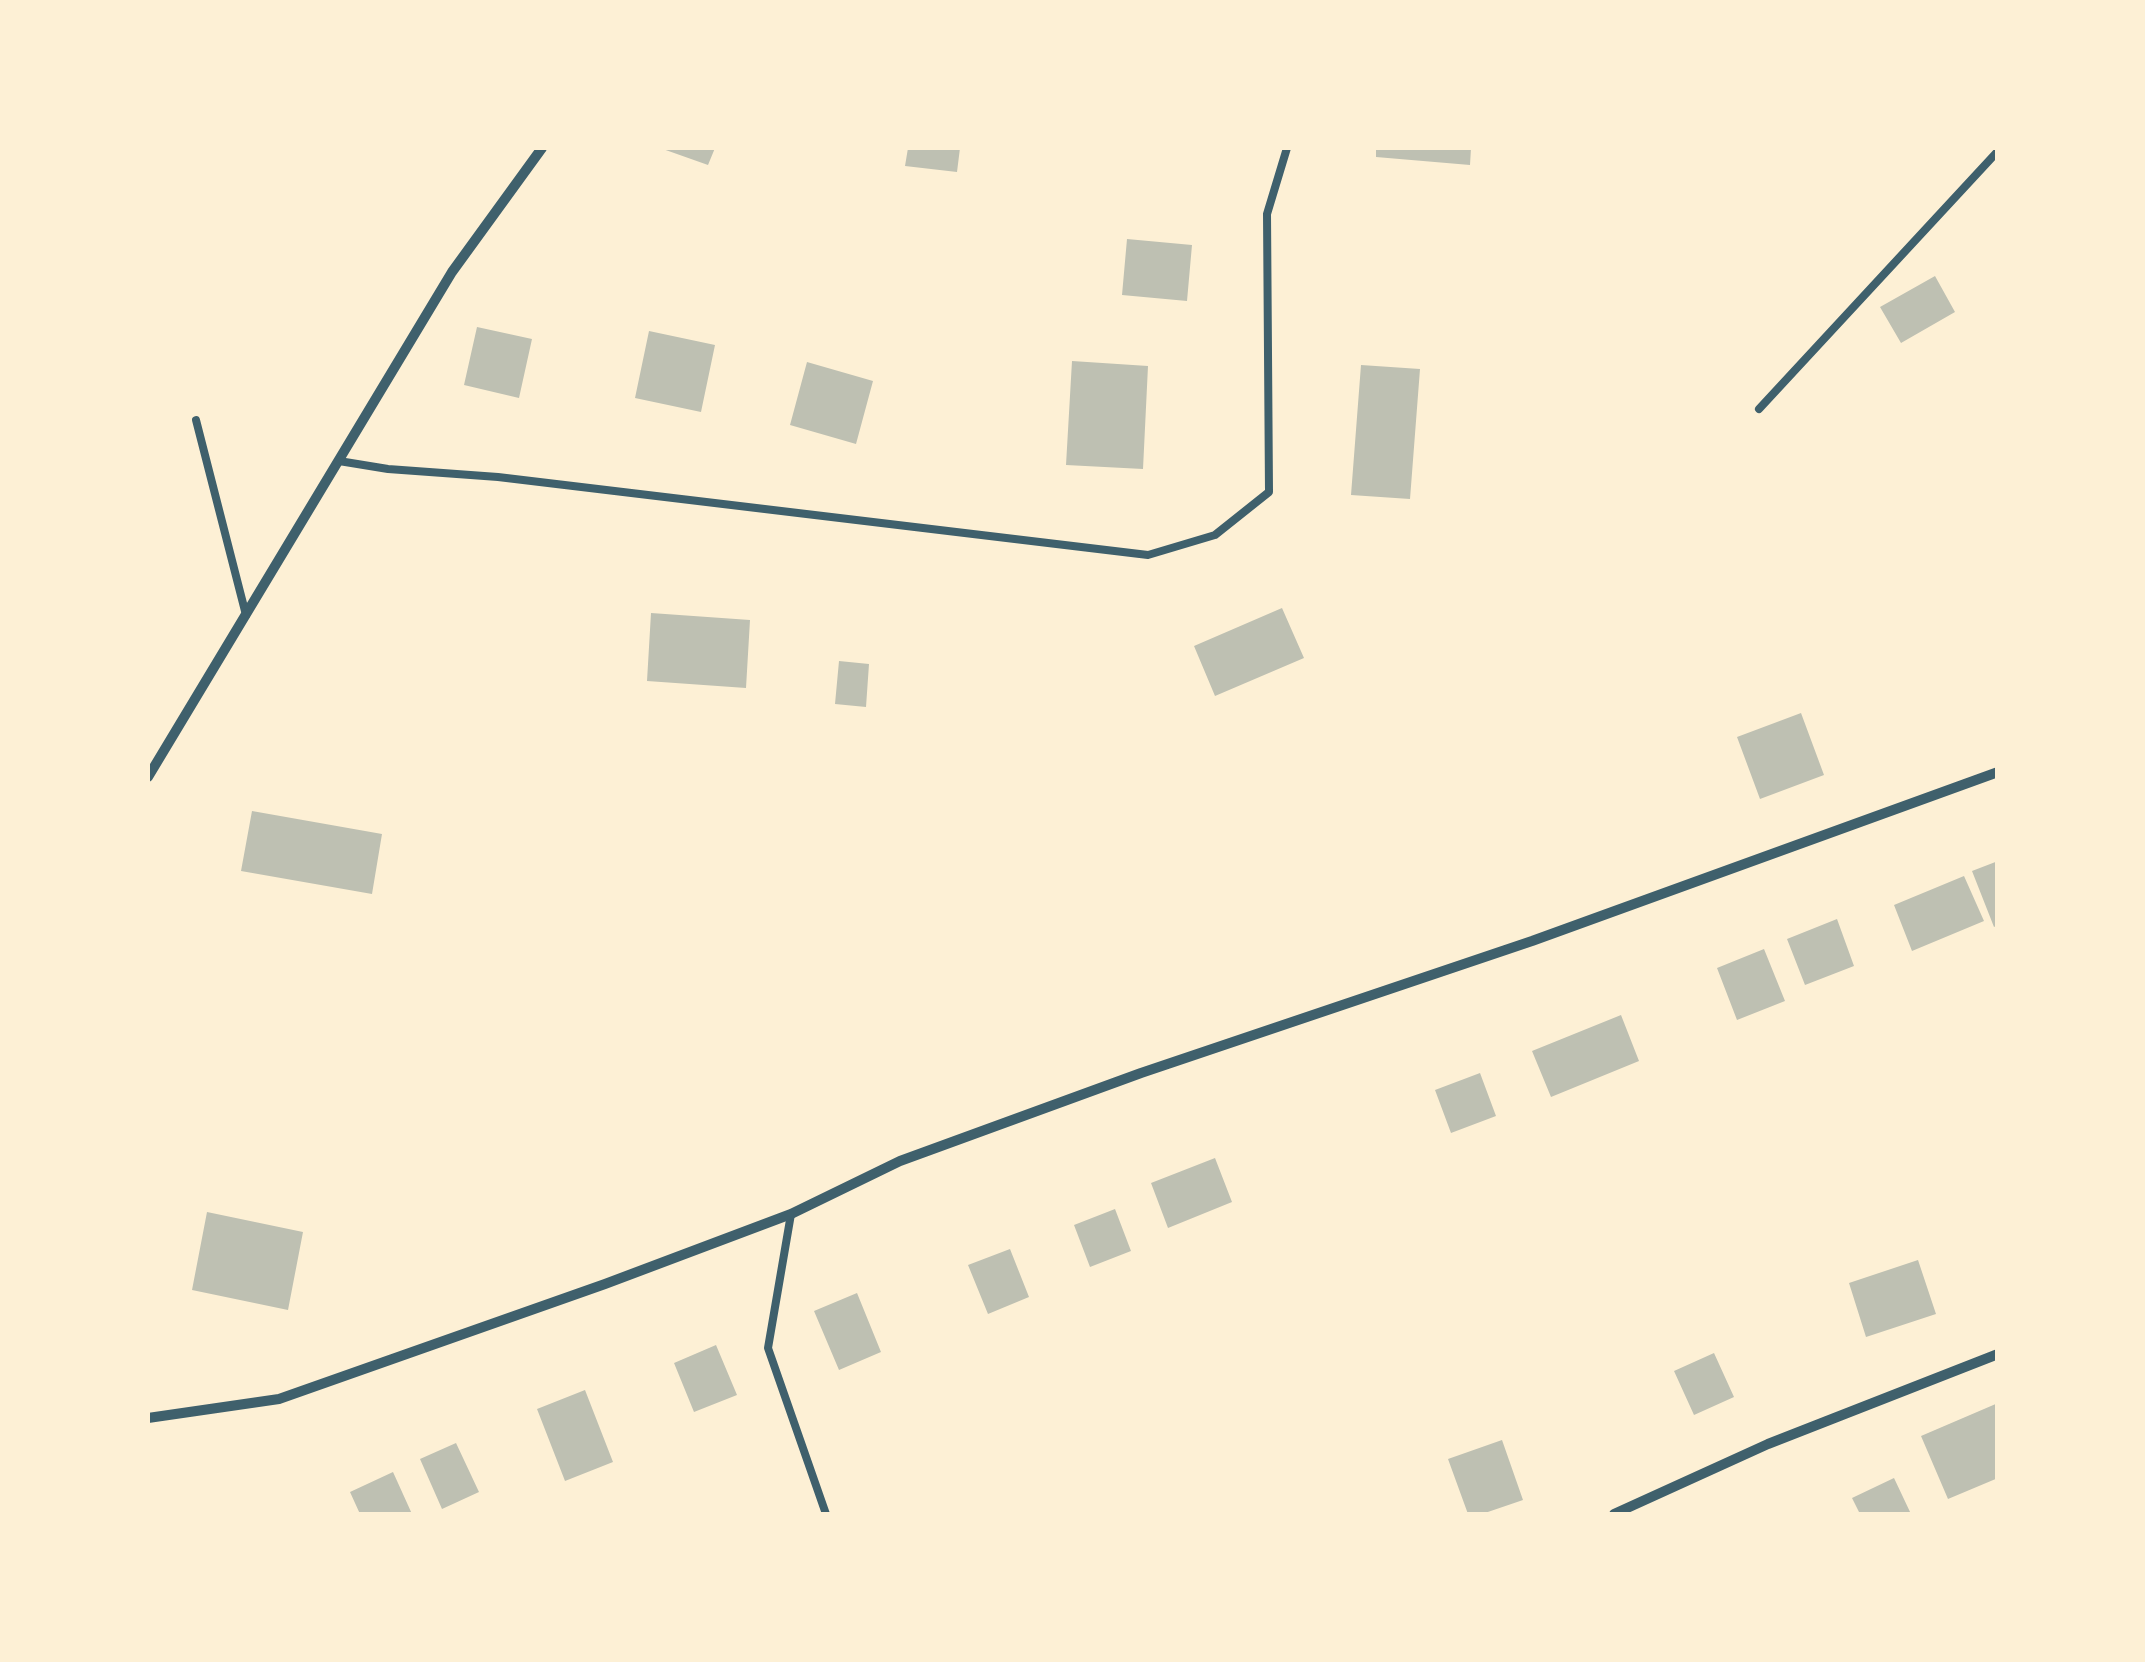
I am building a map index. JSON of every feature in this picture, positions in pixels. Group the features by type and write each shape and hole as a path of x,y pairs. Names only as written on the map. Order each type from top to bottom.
{"street":[{"path":"148,778 452,272 542,148"},
{"path":"148,1418 280,1399 791,1214 900,1162 1086,1093 1532,941 1998,772"},
{"path":"1614,1514 1768,1444 1998,1354"}],"lane":[{"path":"339,461 1148,555 1216,535 1269,492 1267,214 1287,148"},
{"path":"1759,409 1998,151"},
{"path":"196,420 246,615"},
{"path":"791,1214 768,1348 826,1514"}],"building":[{"path":"660,148 715,148 708,165"},
{"path":"908,148 960,148 957,172 905,166"},
{"path":"1376,148 1471,148 1470,165 1376,157"},
{"path":"1127,239 1192,245 1187,301 1122,295"},
{"path":"1935,276 1955,312 1901,343 1880,307"},
{"path":"477,327 532,339 519,398 464,385"},
{"path":"649,331 715,345 701,412 635,398"},
{"path":"1072,361 1148,366 1143,469 1066,465"},
{"path":"807,362 873,381 856,444 790,425"},
{"path":"1361,365 1420,369 1410,499 1351,495"},
{"path":"1282,608 1304,658 1215,696 1194,646"},
{"path":"651,613 750,620 746,688 647,681"},
{"path":"839,661 869,664 866,707 835,704"},
{"path":"1801,713 1824,775 1760,799 1737,737"},
{"path":"252,811 382,834 372,894 241,871"},
{"path":"1998,861 1998,925 1994,927 1972,871"},
{"path":"1964,876 1984,921 1912,951 1894,905"},
{"path":"1837,919 1854,966 1805,985 1787,939"},
{"path":"1764,949 1785,1001 1737,1020 1717,968"},
{"path":"1621,1015 1639,1061 1551,1097 1532,1051"},
{"path":"1480,1073 1496,1116 1451,1133 1435,1090"},
{"path":"1215,1158 1232,1202 1168,1228 1151,1183"},
{"path":"1115,1209 1131,1251 1090,1267 1074,1225"},
{"path":"207,1212 303,1232 288,1310 192,1290"},
{"path":"1010,1249 1029,1297 988,1314 968,1265"},
{"path":"1918,1260 1936,1314 1866,1337 1849,1283"},
{"path":"857,1293 881,1352 839,1370 814,1311"},
{"path":"716,1345 737,1395 694,1412 674,1363"},
{"path":"1714,1353 1734,1397 1694,1415 1674,1371"},
{"path":"585,1390 613,1462 565,1481 537,1409"},
{"path":"1998,1403 1998,1478 1948,1499 1921,1436"},
{"path":"1502,1440 1523,1500 1482,1514 1468,1514 1448,1459"},
{"path":"456,1443 479,1492 442,1509 420,1459"},
{"path":"393,1472 412,1514 360,1514 350,1492"},
{"path":"1894,1478 1911,1514 1860,1514 1852,1498"}]}
